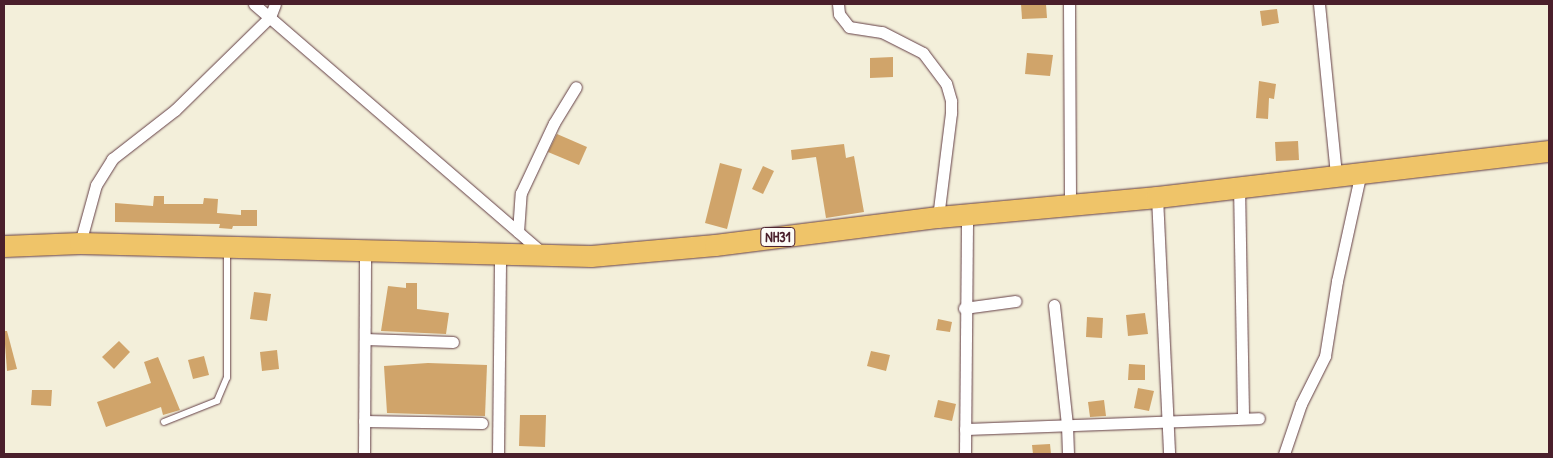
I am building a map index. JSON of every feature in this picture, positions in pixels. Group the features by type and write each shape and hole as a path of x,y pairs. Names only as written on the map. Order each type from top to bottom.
{"highway":[{"name":"NH31","path":"4,246 80,243 591,256 715,245 938,216 1157,197 1239,185 1549,151"}],"street":[{"path":"254,4 544,255"},
{"path":"80,243 96,185 112,159 175,110 270,17 275,4"},
{"path":"838,4 839,14 850,27 882,32 923,53 946,83 951,101 951,113 938,216"},
{"path":"1069,4 1070,206"},
{"path":"1319,4 1336,174"},
{"path":"518,232 521,193 554,123 576,87"},
{"path":"1284,454 1301,404 1325,356 1337,281 1361,172"},
{"path":"1239,185 1243,417"},
{"path":"1157,197 1169,454"},
{"path":"965,454 964,308 968,214"},
{"path":"364,454 366,250"},
{"path":"498,454 500,255"},
{"path":"964,308 1016,301"},
{"path":"1054,305 1068,425 1068,454"},
{"path":"365,338 453,342"},
{"path":"965,429 1243,417 1259,418"},
{"path":"364,421 482,424"}],"lane":[{"path":"164,422 217,401 227,378 227,247"}],"building":[{"path":"1021,4 1046,4 1047,18 1022,19"},
{"path":"1277,9 1279,23 1262,26 1260,11"},
{"path":"1027,53 1053,55 1050,76 1025,74"},
{"path":"893,57 893,77 870,78 870,58"},
{"path":"1259,81 1276,84 1274,99 1269,98 1268,119 1256,118"},
{"path":"557,134 587,147 579,165 548,152"},
{"path":"1298,141 1299,160 1276,161 1275,142"},
{"path":"844,144 846,158 854,156 864,212 826,218 816,157 792,160 791,150"},
{"path":"720,163 742,169 727,229 705,223"},
{"path":"763,166 774,171 763,194 752,189"},
{"path":"154,196 164,196 164,204 203,204 204,198 218,199 217,213 241,215 241,210 257,210 257,226 233,226 232,229 219,228 220,224 115,222 115,203 153,206"},
{"path":"406,283 417,283 417,309 449,313 446,334 381,331 388,286 406,288"},
{"path":"254,292 271,294 267,321 250,319"},
{"path":"1145,313 1148,334 1128,336 1126,315"},
{"path":"1087,317 1103,318 1102,338 1086,337"},
{"path":"938,319 952,322 950,332 936,330"},
{"path":"4,331 7,331 17,369 7,371"},
{"path":"119,341 130,352 114,369 102,357"},
{"path":"277,350 279,369 262,371 260,352"},
{"path":"871,351 890,355 886,371 867,366"},
{"path":"204,356 209,375 193,379 188,360"},
{"path":"158,357 180,410 163,415 161,407 106,427 97,402 151,383 144,362"},
{"path":"428,363 487,365 485,416 387,413 384,366"},
{"path":"1129,364 1145,365 1145,380 1128,380"},
{"path":"1138,388 1154,391 1149,411 1134,408"},
{"path":"32,390 52,390 51,406 31,405"},
{"path":"938,400 956,404 952,421 934,417"},
{"path":"1104,400 1106,416 1090,417 1088,402"},
{"path":"520,415 546,415 545,447 519,446"},
{"path":"1050,444 1051,454 1033,454 1032,445"}]}
